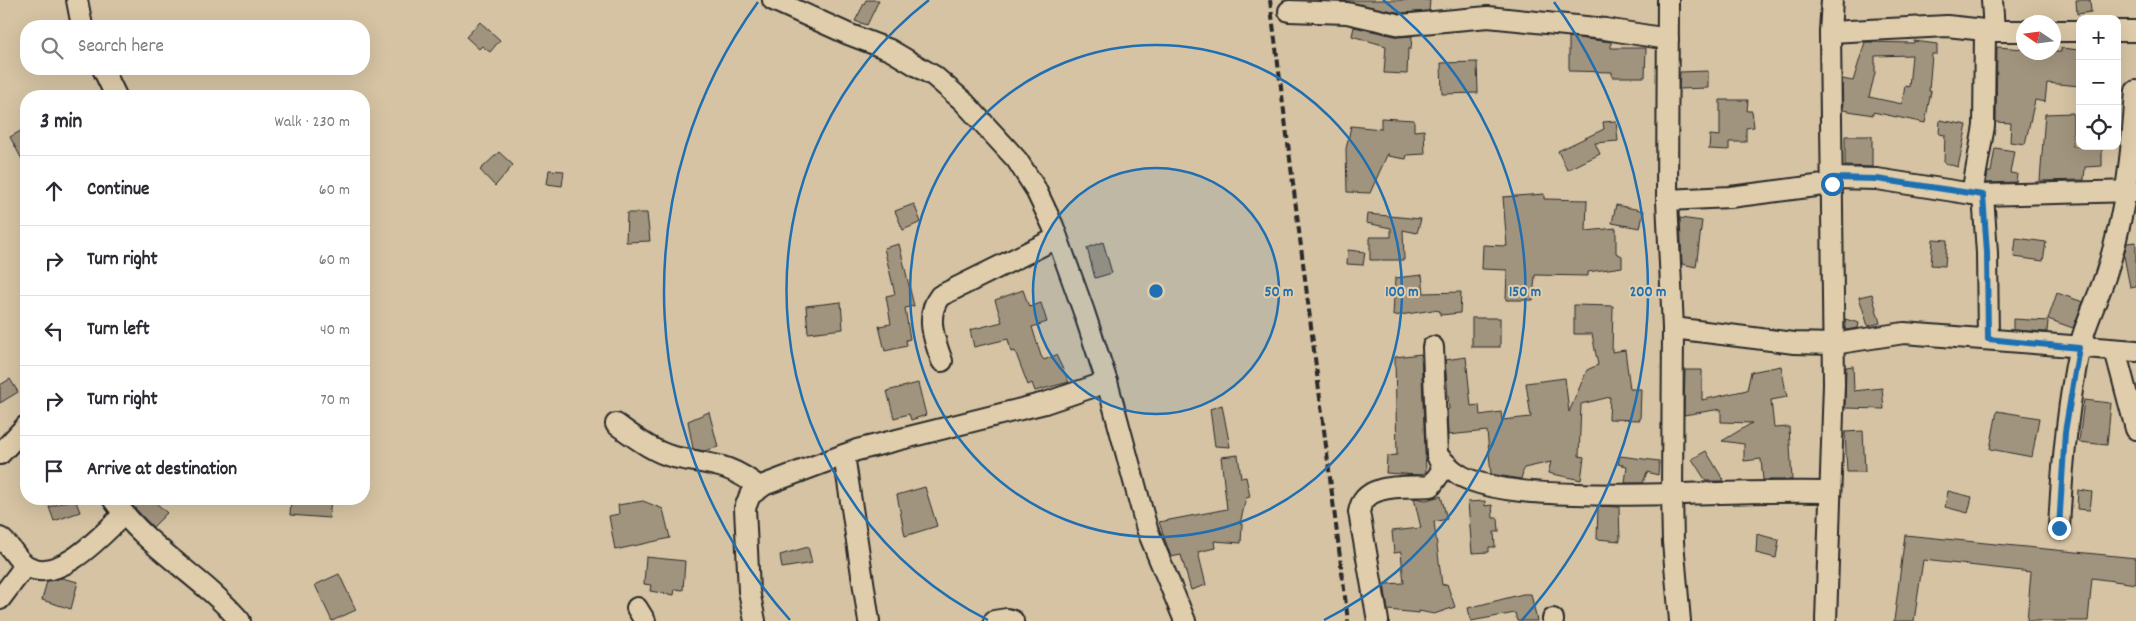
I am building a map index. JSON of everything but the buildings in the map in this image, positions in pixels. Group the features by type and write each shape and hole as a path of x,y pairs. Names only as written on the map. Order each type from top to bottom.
{"street":[{"path":"77,0 81,20"},
{"path":"773,0 848,34 890,50 934,76 962,101 1017,160 1035,188 1057,238 1107,382 1147,529 1185,621"},
{"path":"1668,0 1667,200 1673,328 1672,494 1673,542 1680,621"},
{"path":"1826,621 1834,384 1830,32 1832,0"},
{"path":"1988,339 1987,252 1977,194 1984,126 1992,0"},
{"path":"1289,11 1346,13 1400,25 1488,17 1668,39"},
{"path":"1830,32 1948,26 1989,31 2016,31"},
{"path":"2061,31 2076,31"},
{"path":"2121,31 2136,31"},
{"path":"106,75 113,90"},
{"path":"2059,528 2065,432 2079,348 2107,270 2131,191 2136,91"},
{"path":"1667,200 1730,197 1832,181 1877,179 1977,194 2131,191"},
{"path":"942,361 933,331 932,316 934,305 940,296 1057,238"},
{"path":"1673,328 1754,339 1833,344 1904,333 2136,351"},
{"path":"1378,621 1359,512 1361,502 1374,490 1431,486 1443,469 1438,455 1433,347"},
{"path":"2115,350 2136,429"},
{"path":"755,621 749,591 745,508 750,495 760,488 844,454 1045,403 1107,382"},
{"path":"616,424 646,444 672,456 719,464 748,478 760,488"},
{"path":"0,454 20,432"},
{"path":"844,454 869,621"},
{"path":"1438,455 1455,473 1496,487 1558,493 1830,492"},
{"path":"0,538 25,566 45,571 56,568 76,557 118,507 148,540 187,570 228,607 240,621"},
{"path":"0,599 25,566"},
{"path":"994,621 1007,619 1014,621"}],"railway":[{"path":"1270,0 1348,621"}],"route":[{"path":"1832,184 1833,178 1877,179 1983,195 1986,218 1988,339 2079,348 2065,432 2059,528"}]}
